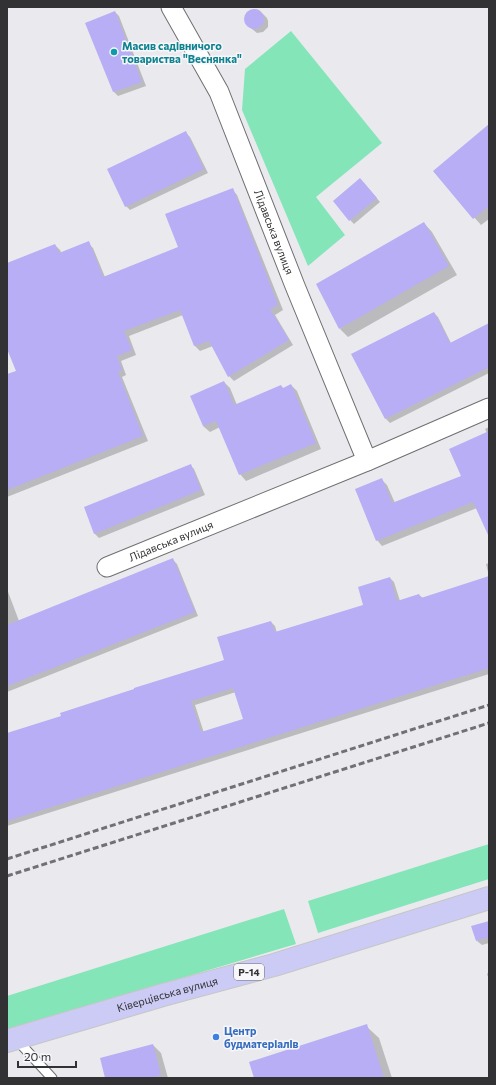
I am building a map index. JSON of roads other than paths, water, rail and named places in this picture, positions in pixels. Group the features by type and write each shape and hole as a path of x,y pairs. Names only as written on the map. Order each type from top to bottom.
{"main road":[{"name":"Ківерцівська вулиця","path":"11,1040 163,995 274,965 489,898"}],"street":[{"name":"Лідавська вулиця","path":"171,7 220,92 295,286 367,461"},
{"name":"Лідавська вулиця","path":"107,567 367,461 489,408"}],"lane":[{"path":"11,1040 52,1078"}],"railway":[{"path":"7,859 489,705"},
{"path":"7,876 489,723"}],"place":[{"name":"Масив садівничого товариства \"Веснянка\"","path":"114,52"},
{"name":"Центр будматеріалів","path":"216,1037"}]}
